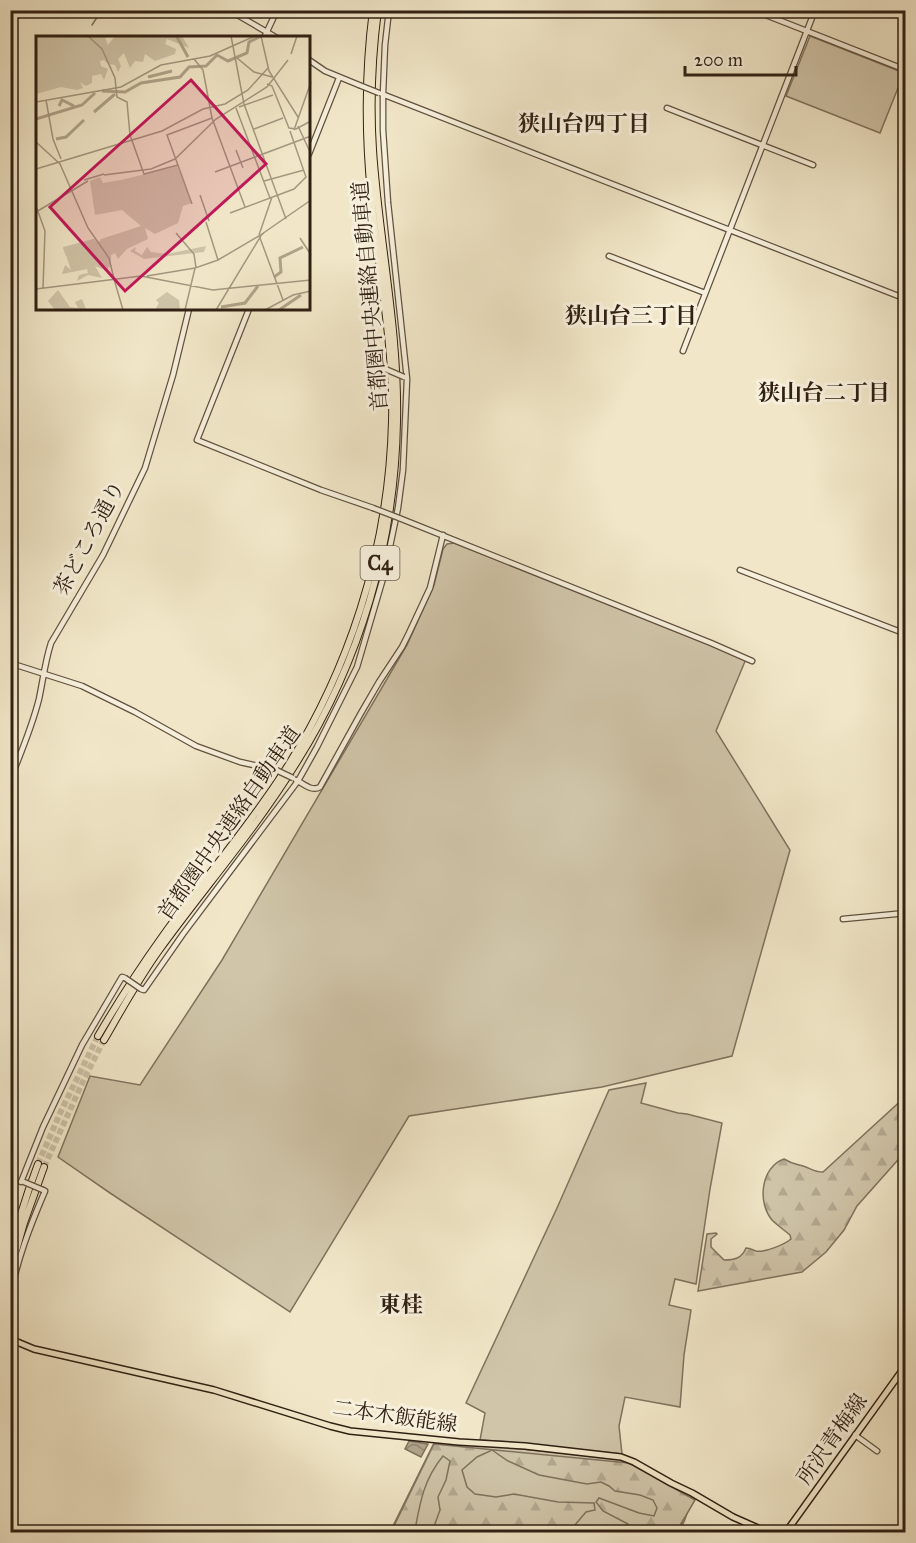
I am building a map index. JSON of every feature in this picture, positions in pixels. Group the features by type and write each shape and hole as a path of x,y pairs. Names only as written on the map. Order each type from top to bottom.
{"highway":[{"name":"首都圏中央連絡自動車道","path":"373,10 367,82 367,148 388,337 392,419 386,494 370,579 357,622 333,683 301,744 263,802 149,955 101,1038 159,951 268,805 306,747 329,704 346,665 371,596 392,495 397,446 394,337 373,148 373,61 378,10"},
{"path":"10,1248 18,1221 41,1166 10,1272"}],"main road":[{"name":"二本木飯能線","path":"10,1339 34,1349 214,1390 350,1431 459,1442 516,1445 621,1457 767,1533"},
{"name":"所沢青梅線","path":"786,1533 906,1365"}],"street":[{"path":"229,10 265,35 277,10"},
{"path":"10,1299 20,1259 45,1191 23,1182 43,1127 82,1045 122,977 144,990 295,779 333,718 355,672 378,597 393,533 405,453 405,378 388,203 381,93 390,10"},
{"path":"753,10 906,70"},
{"path":"683,351 814,10"},
{"path":"310,61 339,78 906,299"},
{"path":"310,151 339,78"},
{"path":"667,108 813,165"},
{"path":"609,256 705,293"},
{"name":"茶どころ通り","path":"10,780 30,728 39,699 47,656 57,631 103,555 145,468 173,375 189,310"},
{"path":"249,310 197,440 442,535 752,661"},
{"path":"382,368 405,378"},
{"path":"10,663 71,681 150,719 196,746 234,761 276,770 313,789 318,789 409,633 429,588 442,535"},
{"path":"740,570 906,634"},
{"path":"843,919 906,914"},
{"path":"855,1435 877,1451"}],"green space":[{"path":"810,36 904,73 880,133 786,96"},
{"path":"454,543 746,659 716,731 790,850 732,1056 602,1087 409,1116 290,1312 58,1157 90,1076 140,1085 222,960 407,645 434,585 443,549 447,544"},
{"path":"646,1083 641,1103 722,1123 696,1284 675,1279 669,1305 691,1310 684,1355 680,1407 625,1397 619,1426 622,1454 480,1440 485,1413 466,1403 609,1090"},
{"path":"905,1097 905,1152 857,1206 844,1230 826,1252 802,1272 698,1291 707,1234 717,1234 711,1239 711,1247 724,1260 738,1258 746,1248 764,1251 780,1246 791,1239 790,1235 772,1220 764,1204 766,1177 776,1163 784,1159 823,1172"},
{"path":"436,1442 626,1460 693,1496 684,1522 676,1532 390,1532"},
{"path":"434,1444 629,1463 695,1500 681,1524 695,1532 623,1532 628,1529 628,1524 603,1511 596,1502 599,1498 639,1513 654,1516 657,1508 653,1500 640,1495 615,1491 601,1482 587,1484 539,1475 508,1461 492,1450 477,1457 462,1470 467,1487 475,1494 496,1497 514,1494 558,1502 594,1503 595,1510 586,1512 569,1532 432,1532 440,1510 438,1497 446,1480 450,1461 443,1456 427,1482 415,1530 413,1532 391,1532"}],"water":[{"path":"409,1441 428,1444 421,1457 405,1449"}],"waterway":[{"path":"92,25 98,16 94,10"}],"tunnel":[{"path":"38,1164 98,1036"},
{"path":"44,1167 104,1040"}],"district":[{"name":"狭山台四丁目","path":"584,123"},
{"name":"狭山台三丁目","path":"631,315"},
{"name":"狭山台二丁目","path":"824,392"},
{"name":"東桂","path":"401,1304"}]}
